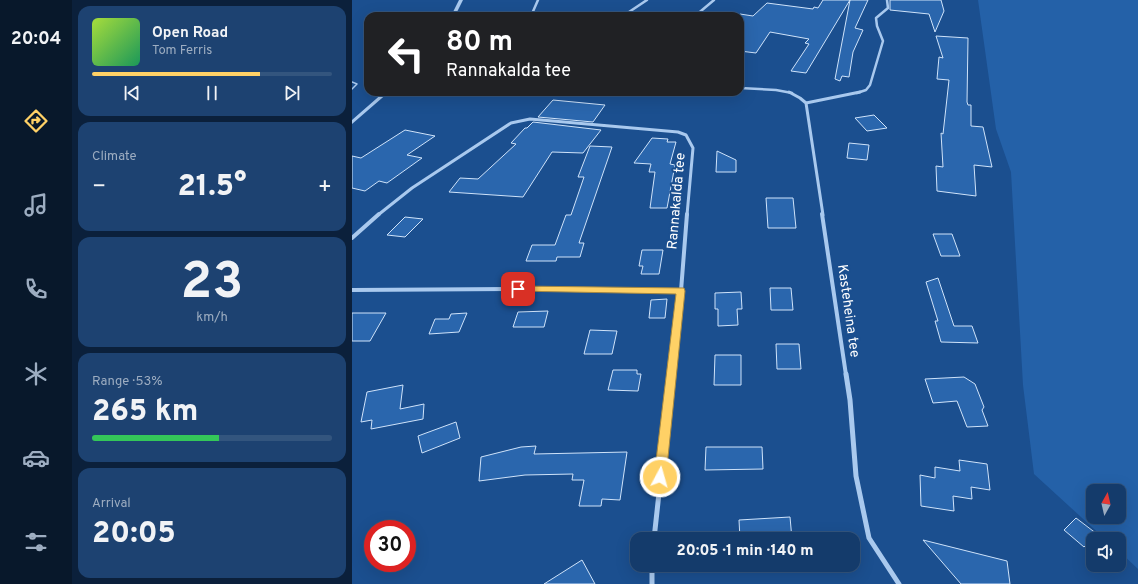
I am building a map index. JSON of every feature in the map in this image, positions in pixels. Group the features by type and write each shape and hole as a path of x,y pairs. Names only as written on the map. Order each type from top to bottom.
{"street":[{"path":"455,12 462,0"},
{"path":"533,12 538,0"},
{"path":"629,12 647,0"},
{"path":"700,12 714,0"},
{"path":"744,88 788,92 802,98 806,103 859,93 866,90 870,85 883,41 877,26 876,18 888,8 887,0"},
{"path":"352,123 382,96"},
{"name":"Kasteheina tee","path":"806,103 850,400 856,476 869,538 899,584"},
{"name":"Rannakalda tee","path":"352,238 389,205 412,188 511,123 519,120 530,119 678,132 686,135 693,148 681,291 655,532"},
{"path":"352,290 518,289 681,291"},
{"path":"652,572 652,584"}],"lane":[{"path":"352,82 357,84 352,89"}],"shaded area":[{"path":"978,0 1138,0 1138,569 1126,558 1126,532 1097,532 1089,524 1126,524 1126,484 1086,484 1086,522 1034,474 1023,385 1011,172 996,129"}],"building":[{"path":"823,0 850,0 806,73 791,71 809,44 805,43 809,39 770,32 756,53 744,52 744,15 753,16 767,3 813,9 814,7 818,8"},
{"path":"850,0 868,0 855,28 863,30 853,52 849,77 842,76 840,81 835,79"},
{"path":"890,0 941,0 944,11 935,32 929,14 890,10"},
{"path":"936,36 968,38 967,102 968,105 971,105 971,126 983,127 992,167 974,165 976,196 937,191 936,166 943,167 941,133 943,134 949,80 937,79 939,57 943,58"},
{"path":"553,100 605,105 593,122 538,117"},
{"path":"874,115 887,128 867,131 855,118"},
{"path":"533,122 601,130 583,153 552,152 523,197 449,192 460,178 478,179 516,144 511,143"},
{"path":"405,130 435,136 407,155 422,158 387,183 379,181 365,191 352,188 352,156 361,158"},
{"path":"652,138 668,139 667,142 676,142 670,164 675,165 667,208 650,208 655,172 649,172 651,164 634,163"},
{"path":"849,143 869,145 867,160 847,158"},
{"path":"590,146 612,147 579,243 584,243 580,257 557,257 556,261 526,261 532,245 555,245 566,215 571,215 584,177 578,177"},
{"path":"717,151 736,160 736,172 716,172"},
{"path":"766,198 793,198 796,228 768,228"},
{"path":"405,217 423,219 405,237 387,235"},
{"path":"933,234 952,234 960,256 941,256"},
{"path":"642,250 663,250 659,274 641,274 643,266 639,266"},
{"path":"938,278 954,326 972,326 978,343 941,342 935,321 938,321 926,282"},
{"path":"770,288 791,288 793,310 771,310"},
{"path":"741,292 742,309 737,309 738,325 718,326 718,309 715,309 715,293"},
{"path":"667,299 665,318 649,318 651,300"},
{"path":"548,311 544,327 513,327 518,312"},
{"path":"352,313 386,313 370,341 352,341"},
{"path":"467,313 459,332 429,334 435,319 449,319 451,314"},
{"path":"590,330 617,331 612,354 584,354"},
{"path":"776,344 799,344 801,369 777,369"},
{"path":"715,355 741,355 741,385 714,385"},
{"path":"613,370 637,370 637,374 641,374 638,391 608,390"},
{"path":"964,377 975,384 984,407 982,410 988,426 967,427 957,401 933,403 925,379"},
{"path":"403,385 400,409 424,404 423,419 371,429 372,420 361,422 367,392"},
{"path":"456,422 460,438 422,453 418,436"},
{"path":"536,446 534,454 627,452 620,500 602,499 601,506 579,506 584,480 572,480 573,474 525,475 479,481 481,457 521,447"},
{"path":"706,447 762,447 763,469 705,470"},
{"path":"959,460 987,464 990,490 971,487 972,499 953,496 954,511 921,506 920,475 935,478 935,467 960,471"},
{"path":"790,517 791,532 740,532 739,520"},
{"path":"1076,518 1094,532 1086,532 1086,545 1084,547 1064,530"},
{"path":"923,540 1007,561 1010,584 961,584"},
{"path":"582,560 595,584 544,584"}],"route":[{"path":"518,289 681,291 660,477"}]}
